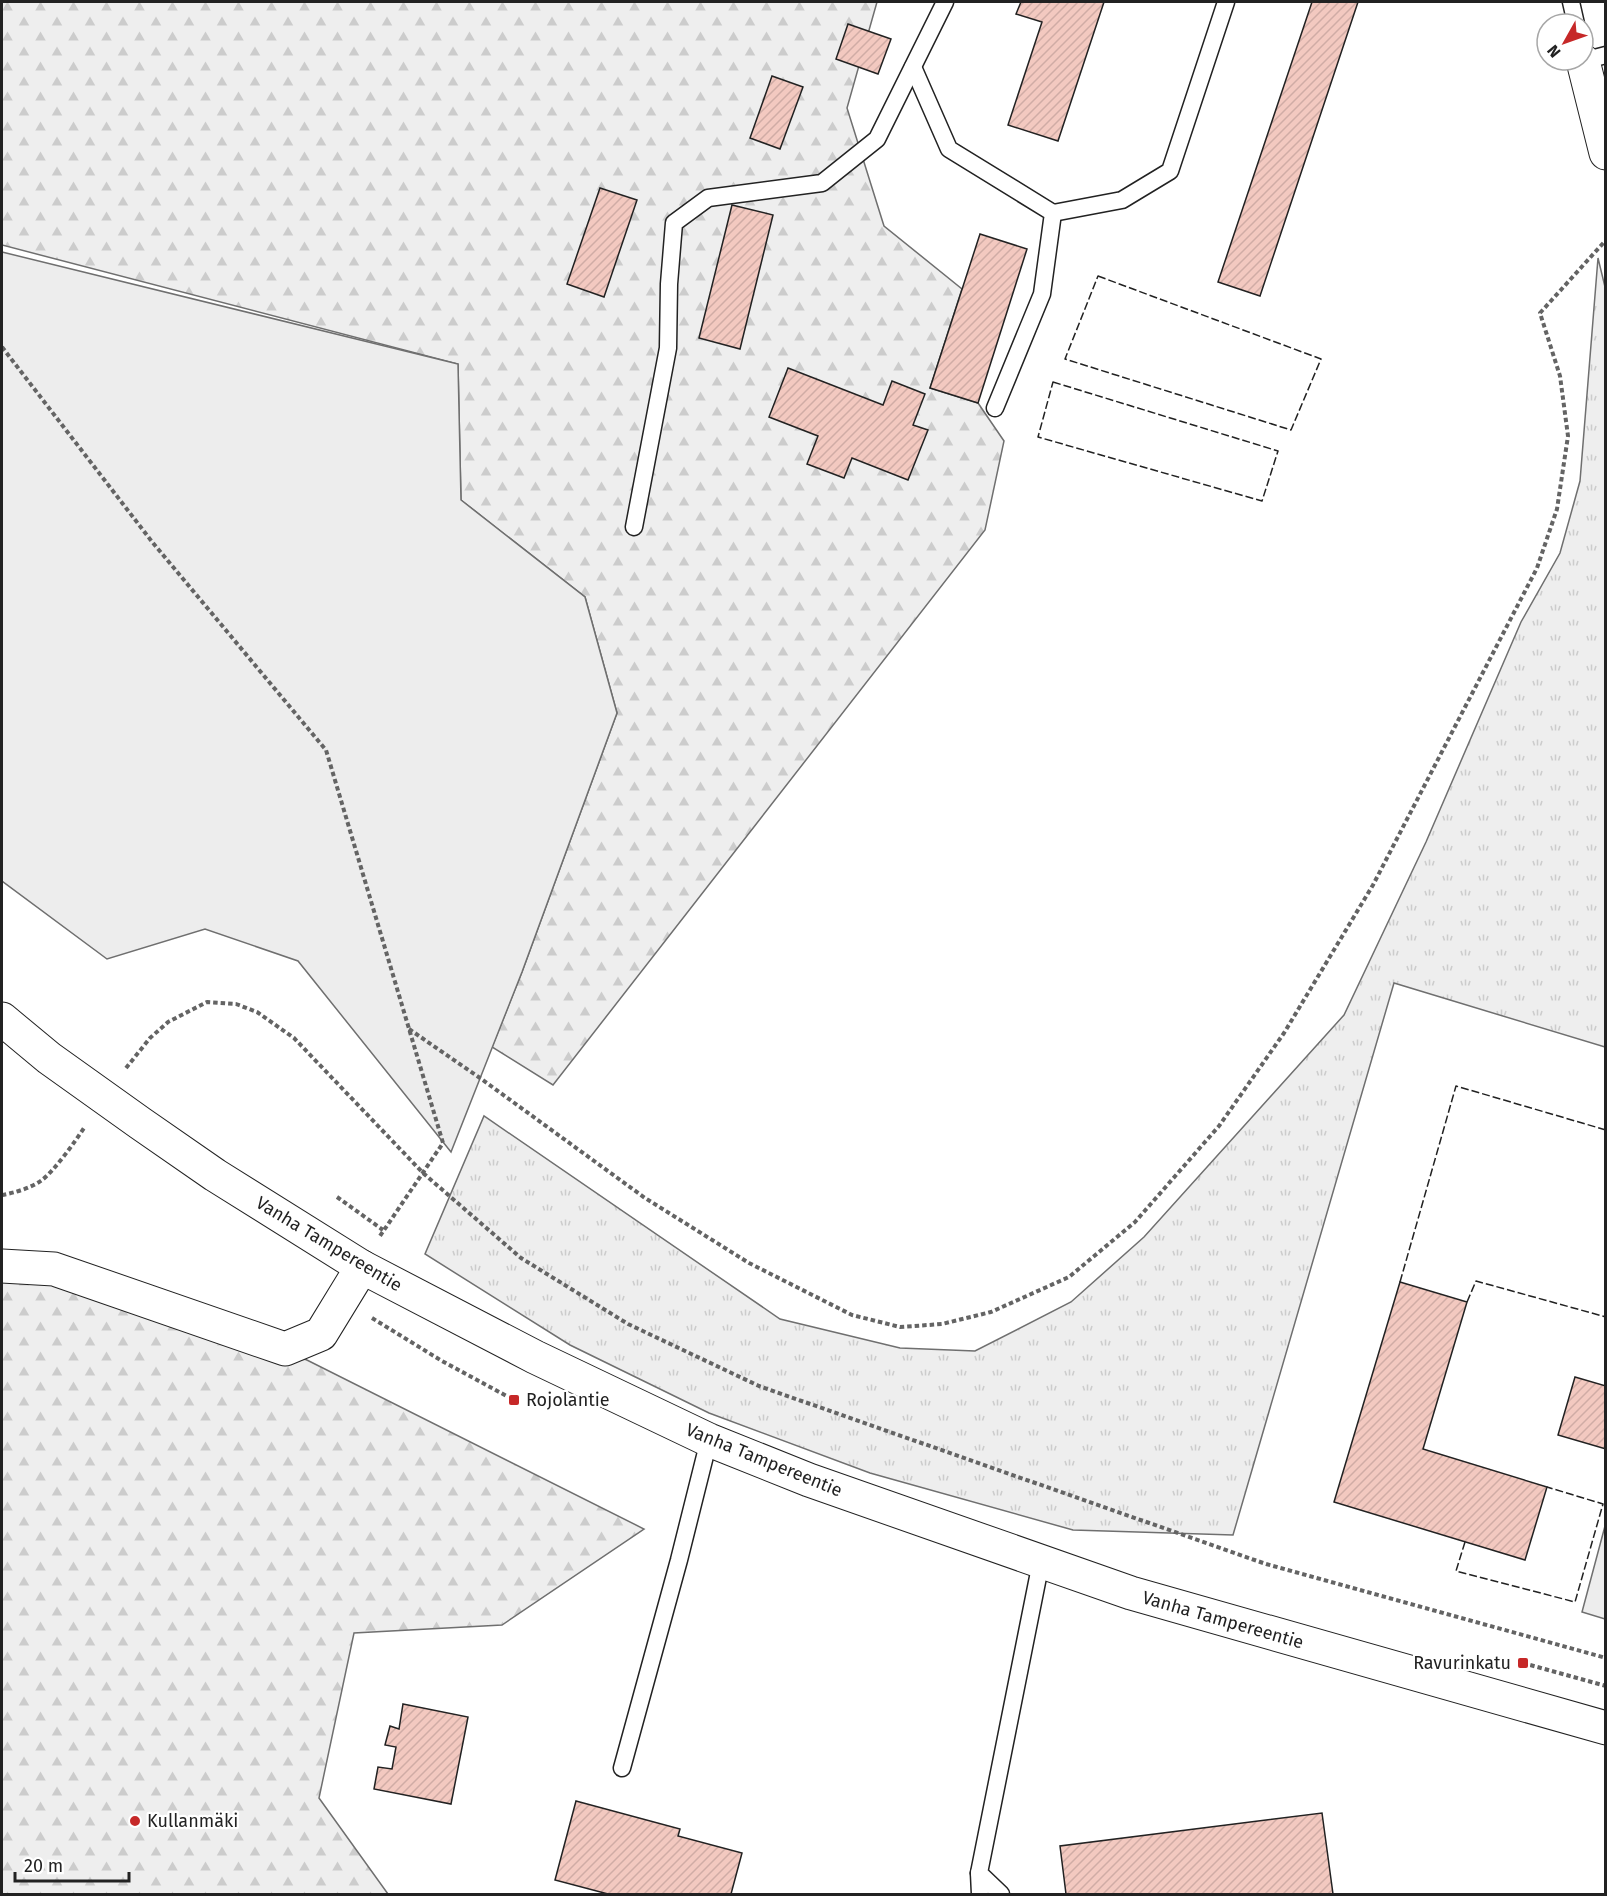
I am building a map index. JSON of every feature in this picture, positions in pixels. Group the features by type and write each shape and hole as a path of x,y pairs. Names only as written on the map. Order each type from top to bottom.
{"main road":[{"path":"1593,72 1605,153"},
{"name":"Vanha Tampereentie","path":"2,1019 49,1058 140,1124 215,1175 362,1267 535,1357 709,1440 809,1480 1131,1593 1605,1728"},
{"path":"2,1266 54,1269 285,1349 321,1334 362,1267"}],"lane":[{"path":"634,527 668,348 669,284 674,223 708,198 822,183 877,139 945,2"},
{"path":"913,67 949,149 1053,213 1122,200 1170,171 1226,2"},
{"path":"995,408 1042,294 1053,213"},
{"path":"622,1768 709,1440"},
{"path":"980,1894 979,1873 1041,1562"},
{"path":"979,1873 1001,1894"}],"path":[{"path":"409,1029 645,1198 749,1263 852,1315 900,1327 942,1324 991,1312 1069,1277 1135,1222 1212,1135 1284,1033 1372,885 1537,568 1557,509 1568,436 1560,376 1540,313 1605,240"},
{"path":"2,347 153,543 326,750 443,1143 383,1230 362,1267"},
{"path":"126,1068 150,1038 168,1022 207,1002 236,1004 257,1012 294,1038 423,1173 521,1258 628,1324 759,1386 1266,1564 1605,1658"},
{"path":"2,1195 13,1193 42,1180 70,1149 84,1128"},
{"path":"337,1197 383,1230"},
{"path":"341,1302 385,1325 442,1362 514,1400"},
{"path":"1523,1663 1605,1686"}],"green space":[{"path":"2,2 877,2 847,108 884,226 962,289 930,388 978,403 1004,441 985,530 553,1085 492,1047 522,972 617,713 585,597 461,500 458,364 2,245"},
{"path":"1598,258 1606,291 1605,1047 1394,983 1233,1535 1073,1530 870,1473 709,1413 570,1345 425,1254 484,1116 780,1319 900,1348 975,1351 1071,1302 1144,1237 1344,1015 1426,842 1521,622 1560,553 1580,481"},
{"path":"2,1266 285,1349 644,1529 502,1625 354,1633 319,1798 388,1894 2,1894"}],"shaded area":[{"path":"2,252 458,364 461,500 585,597 617,713 522,972 451,1152 298,961 205,929 107,959 2,881"},
{"path":"1605,1526 1605,1619 1582,1612"}],"building":[{"path":"1021,2 1104,2 1058,141 1008,125 1042,22 1016,14"},
{"path":"1312,2 1358,2 1260,296 1218,282"},
{"path":"848,24 891,39 878,74 836,59"},
{"path":"772,76 803,87 780,149 750,138"},
{"path":"600,188 637,200 604,297 567,284"},
{"path":"732,205 773,215 740,349 699,338"},
{"path":"980,234 1027,249 978,403 930,388"},
{"path":"788,368 883,405 892,381 925,394 913,425 928,430 908,480 852,458 844,478 807,464 818,436 769,417"},
{"path":"1400,1282 1467,1302 1423,1449 1547,1487 1525,1560 1334,1502"},
{"path":"1575,1377 1606,1386 1606,1449 1558,1435"},
{"path":"403,1704 468,1717 451,1804 374,1789 378,1767 392,1769 396,1747 385,1745 390,1726 399,1729"},
{"path":"576,1801 680,1829 678,1836 742,1853 731,1894 608,1894 555,1880"},
{"path":"1322,1813 1333,1894 1066,1894 1060,1846"}],"fence":[{"path":"1098,276 1321,359 1291,430 1065,359 1098,276"},
{"path":"1053,382 1278,451 1262,501 1038,437 1053,382"},
{"path":"1400,1282 1456,1086 1606,1130"},
{"path":"1467,1302 1476,1281 1606,1317"},
{"path":"1465,1542 1456,1571 1575,1602 1603,1504 1547,1487"}],"place":[{"name":"Rojolantie","path":"514,1400"},
{"name":"Ravurinkatu","path":"1523,1663"},
{"name":"Kullanmäki","path":"135,1821"}]}
